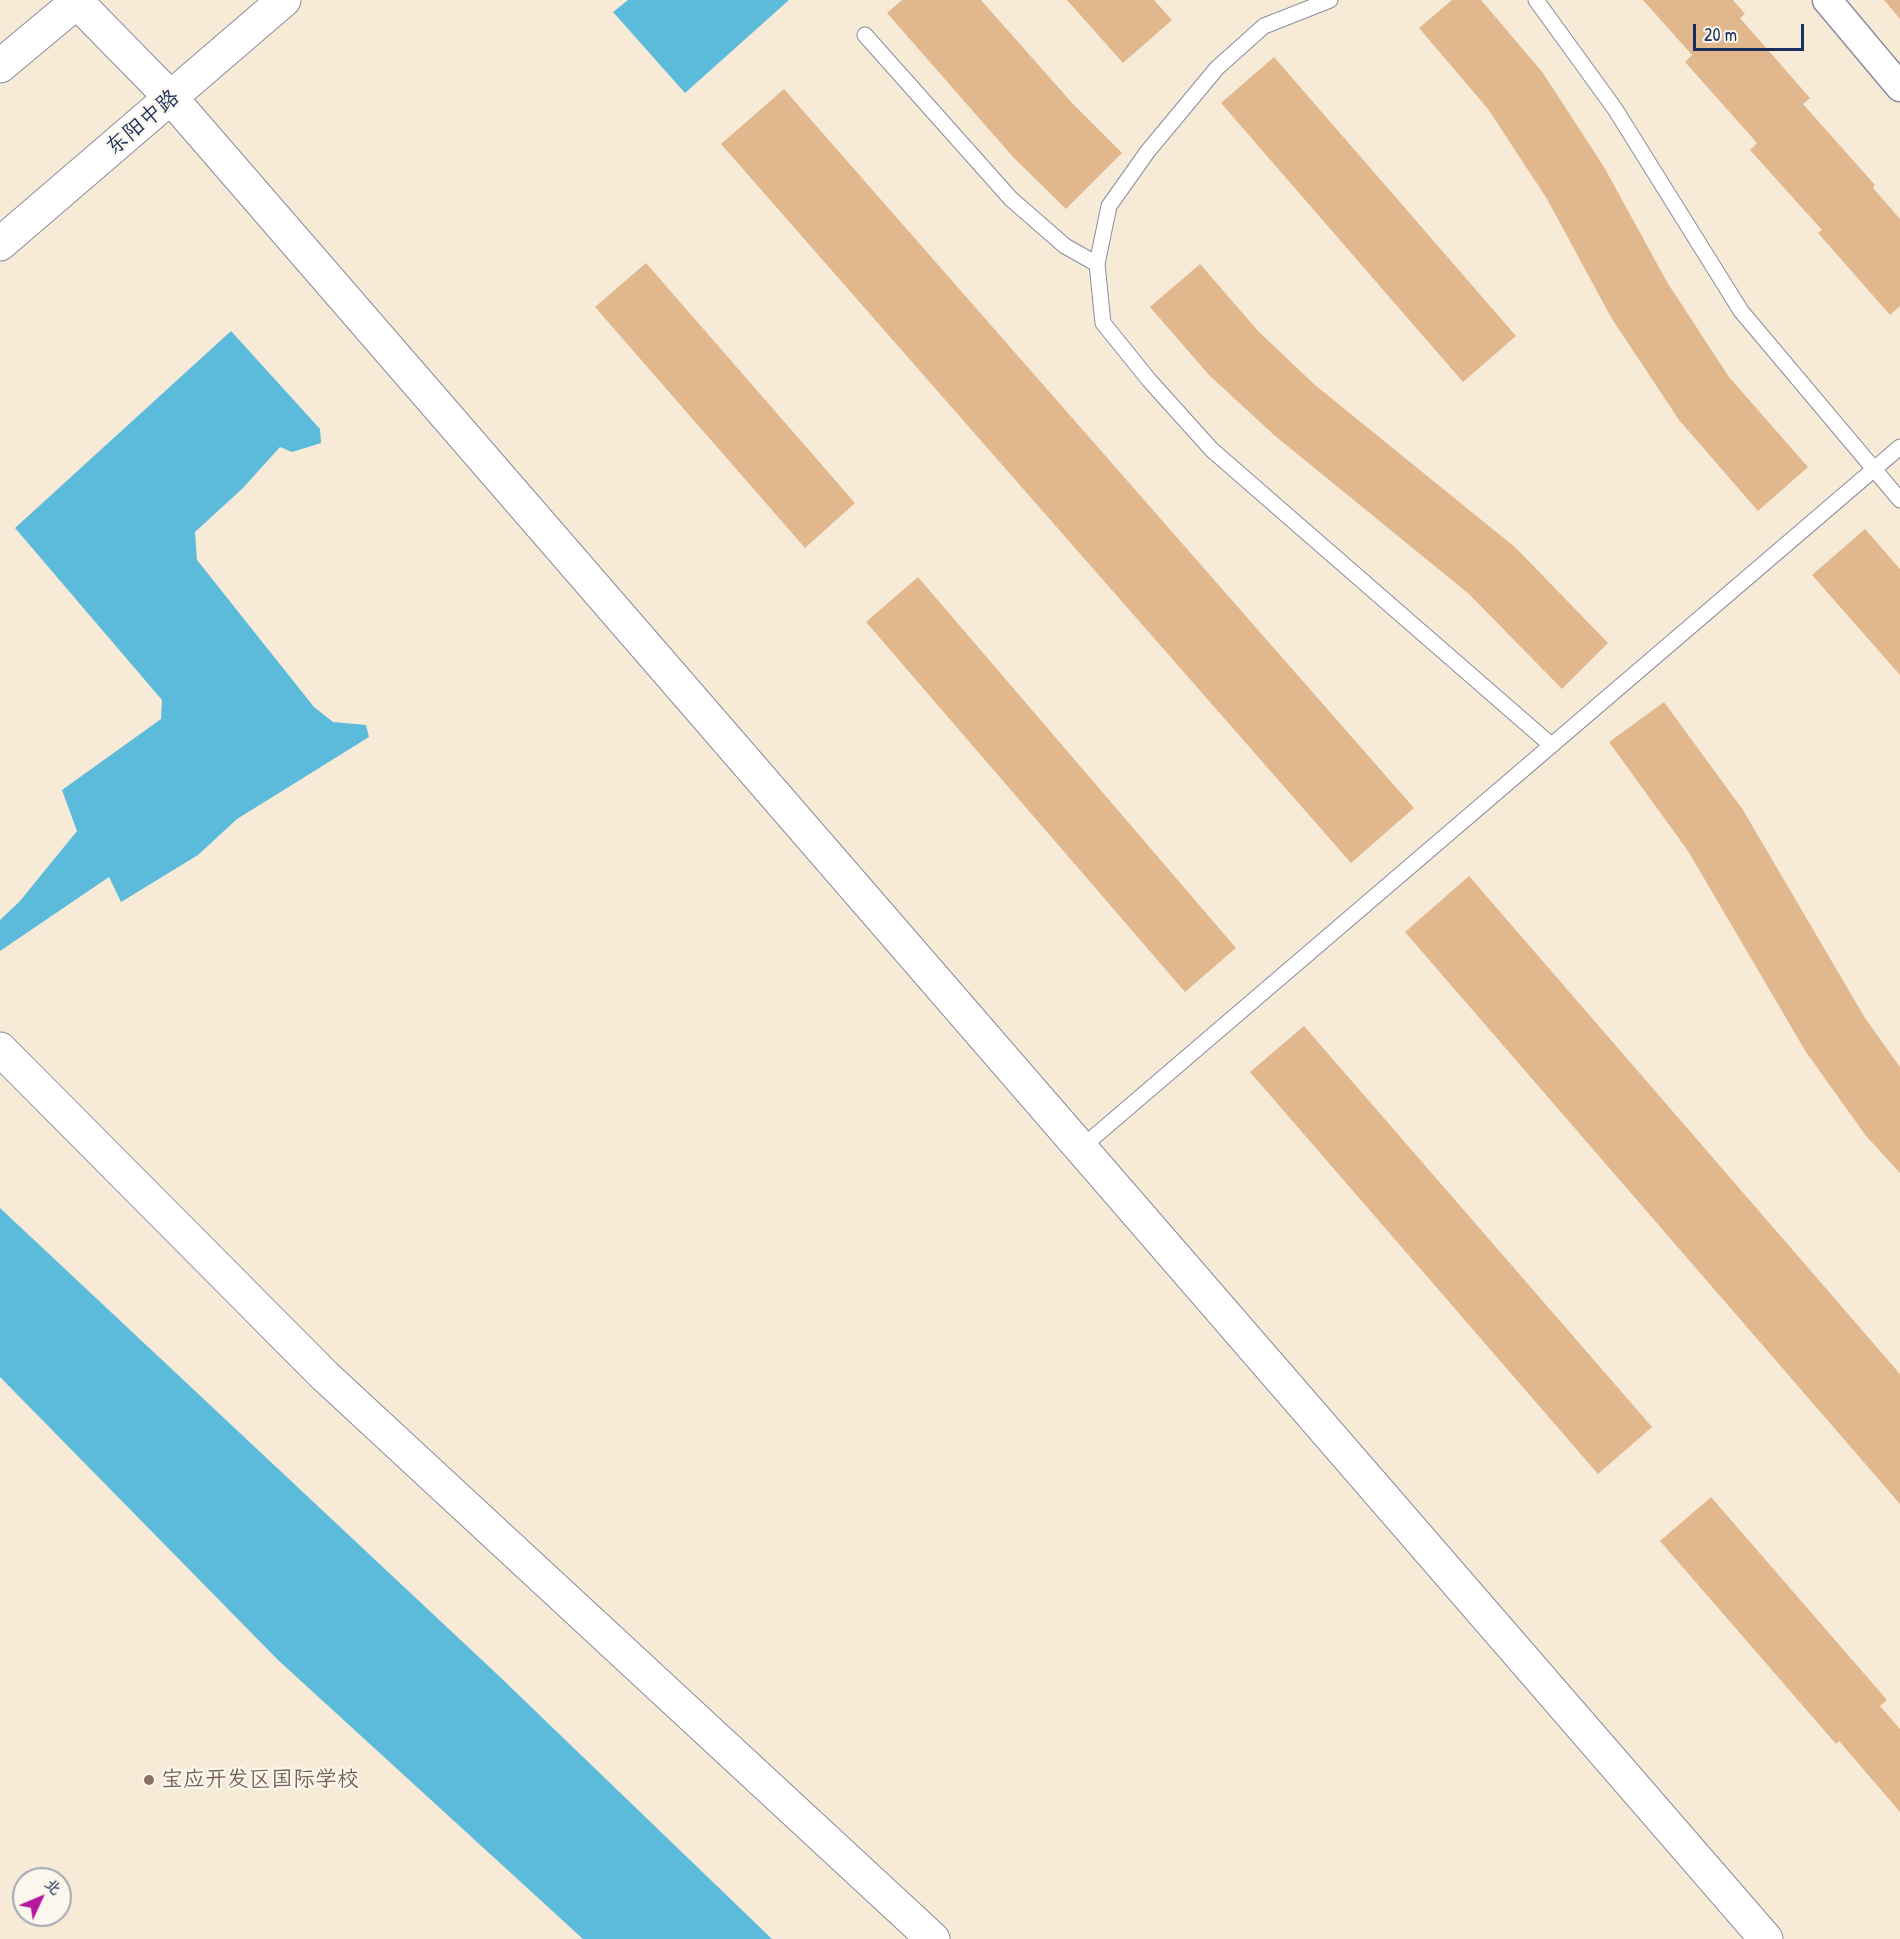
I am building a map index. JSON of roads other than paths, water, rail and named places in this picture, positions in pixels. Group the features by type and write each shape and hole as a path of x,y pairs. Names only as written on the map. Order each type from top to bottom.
{"street":[{"name":"东阳中路","path":"0,244 172,99 284,0"},
{"path":"1827,0 1900,87"},
{"path":"0,66 77,1 172,99 1766,1939"},
{"path":"0,1048 325,1376 933,1939"}],"lane":[{"path":"1330,0 1264,26 1217,68 1148,151 1109,206 1097,264 1103,323 1212,450 1551,745"},
{"path":"1536,0 1616,109 1742,311 1900,500"},
{"path":"865,35 1011,199 1065,246 1097,264"},
{"path":"1081,1148 1900,447"}],"water":[{"path":"628,0 789,0 685,93 613,12"},
{"path":"231,331 320,429 321,443 292,452 280,447 243,488 195,532 197,560 314,707 333,722 366,725 369,737 237,819 198,855 121,902 109,877 0,951 0,920 20,901 77,831 62,790 161,719 162,700 15,528"},
{"path":"0,1208 499,1676 772,1939 583,1939 278,1660 0,1377"}],"place":[{"name":"宝应开发区国际学校","path":"149,1780"}]}
